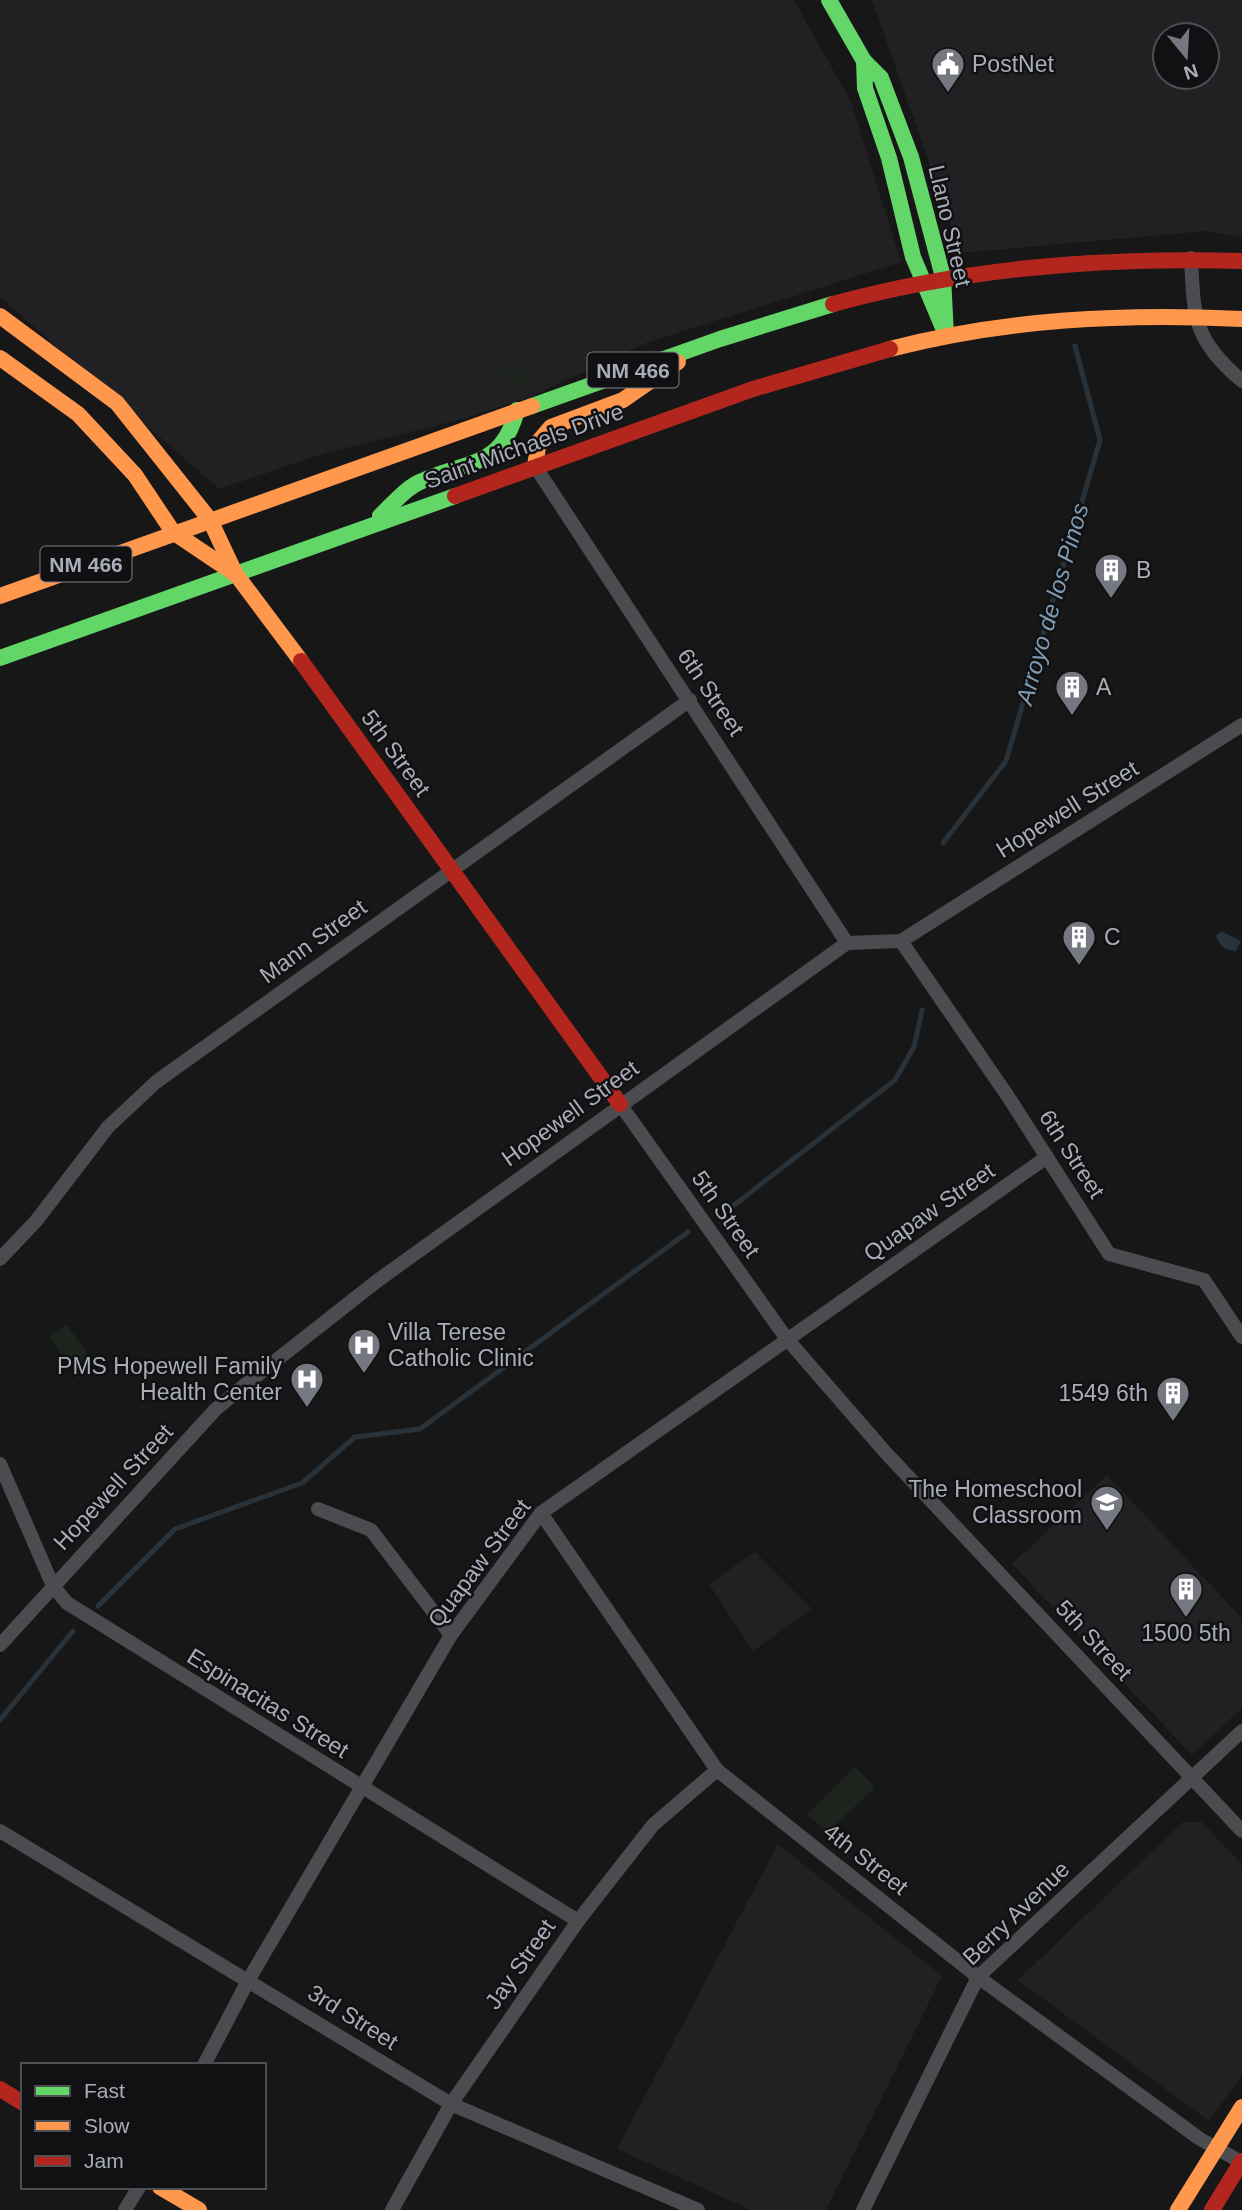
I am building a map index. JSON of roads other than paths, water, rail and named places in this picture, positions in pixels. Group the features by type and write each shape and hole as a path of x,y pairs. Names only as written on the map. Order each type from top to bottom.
{"main road":[{"name":"Llano Street","path":"830,0 864,61 881,78 911,157 943,277 946,335"},
{"name":"Llano Street","path":"864,61 865,88 889,158 913,257 946,335"},
{"name":"Saint Michaels Drive","path":"0,596 173,532 779,318 943,277 1059,262 1191,258 1242,261"},
{"name":"5th Street","path":"0,316 117,403 210,520 234,573 452,869 620,1104"},
{"name":"Saint Michaels Drive","path":"0,658 535,466 812,370 946,335 1119,316 1242,319"},
{"path":"535,466 539,441 551,427 623,400 703,345"},
{"name":"5th Street","path":"0,359 78,414 113,449 173,532 234,573"},
{"path":"370,525 418,482 494,455 513,434 517,410"},
{"path":"0,2089 21,2102"},
{"path":"1178,2210 1242,2107"},
{"path":"1212,2210 1242,2162"},
{"path":"163,2189 198,2210"}],"street":[{"path":"1191,258 1194,316 1202,337 1226,368 1242,381"},
{"name":"6th Street","path":"535,466 847,943"},
{"name":"Mann Street","path":"0,1259 31,1227 101,1134 139,1096 690,700"},
{"name":"Hopewell Street","path":"901,941 1242,724"},
{"path":"847,943 901,941"},
{"name":"6th Street","path":"901,941 1109,1254 1204,1280 1242,1336"},
{"name":"Hopewell Street","path":"0,1645 215,1410 241,1388 377,1281 847,943"},
{"name":"5th Street","path":"620,1104 787,1339 886,1453 1242,1830"},
{"name":"Quapaw Street","path":"205,2063 249,1979 451,1635 541,1513 1047,1157"},
{"name":"Espinacitas Street","path":"0,1464 53,1586 67,1603 360,1788 578,1921"},
{"path":"318,1509 371,1530 451,1635"},
{"name":"4th Street","path":"541,1513 718,1770 978,1977 1200,2139 1242,2162"},
{"name":"Berry Avenue","path":"863,2210 978,1977 1242,1731"},
{"name":"Jay Street","path":"392,2210 451,2104 578,1921 653,1825 718,1770"},
{"name":"3rd Street","path":"0,1831 249,1979 451,2104 698,2210"},
{"path":"125,2210 138,2189"}],"waterway":[{"name":"Arroyo de los Pinos","path":"943,843 1006,761 1100,440 1075,346"},
{"name":"Arroyo de los Pinos","path":"724,1213 895,1080 914,1047 922,1010"},
{"name":"Arroyo de los Pinos","path":"98,1606 175,1529 302,1483 355,1437 420,1429 688,1232"},
{"name":"Arroyo de los Pinos","path":"0,1720 73,1631"}],"place":[{"name":"PostNet","path":"948,94"},
{"name":"B","path":"1111,600"},
{"name":"A","path":"1072,717"},
{"name":"C","path":"1079,967"},
{"name":"Villa Terese Catholic Clinic","path":"364,1375"},
{"name":"PMS Hopewell Family Health Center","path":"307,1409"},
{"name":"1549 6th","path":"1173,1423"},
{"name":"The Homeschool Classroom","path":"1107,1532"},
{"name":"1500 5th","path":"1186,1619"}]}
